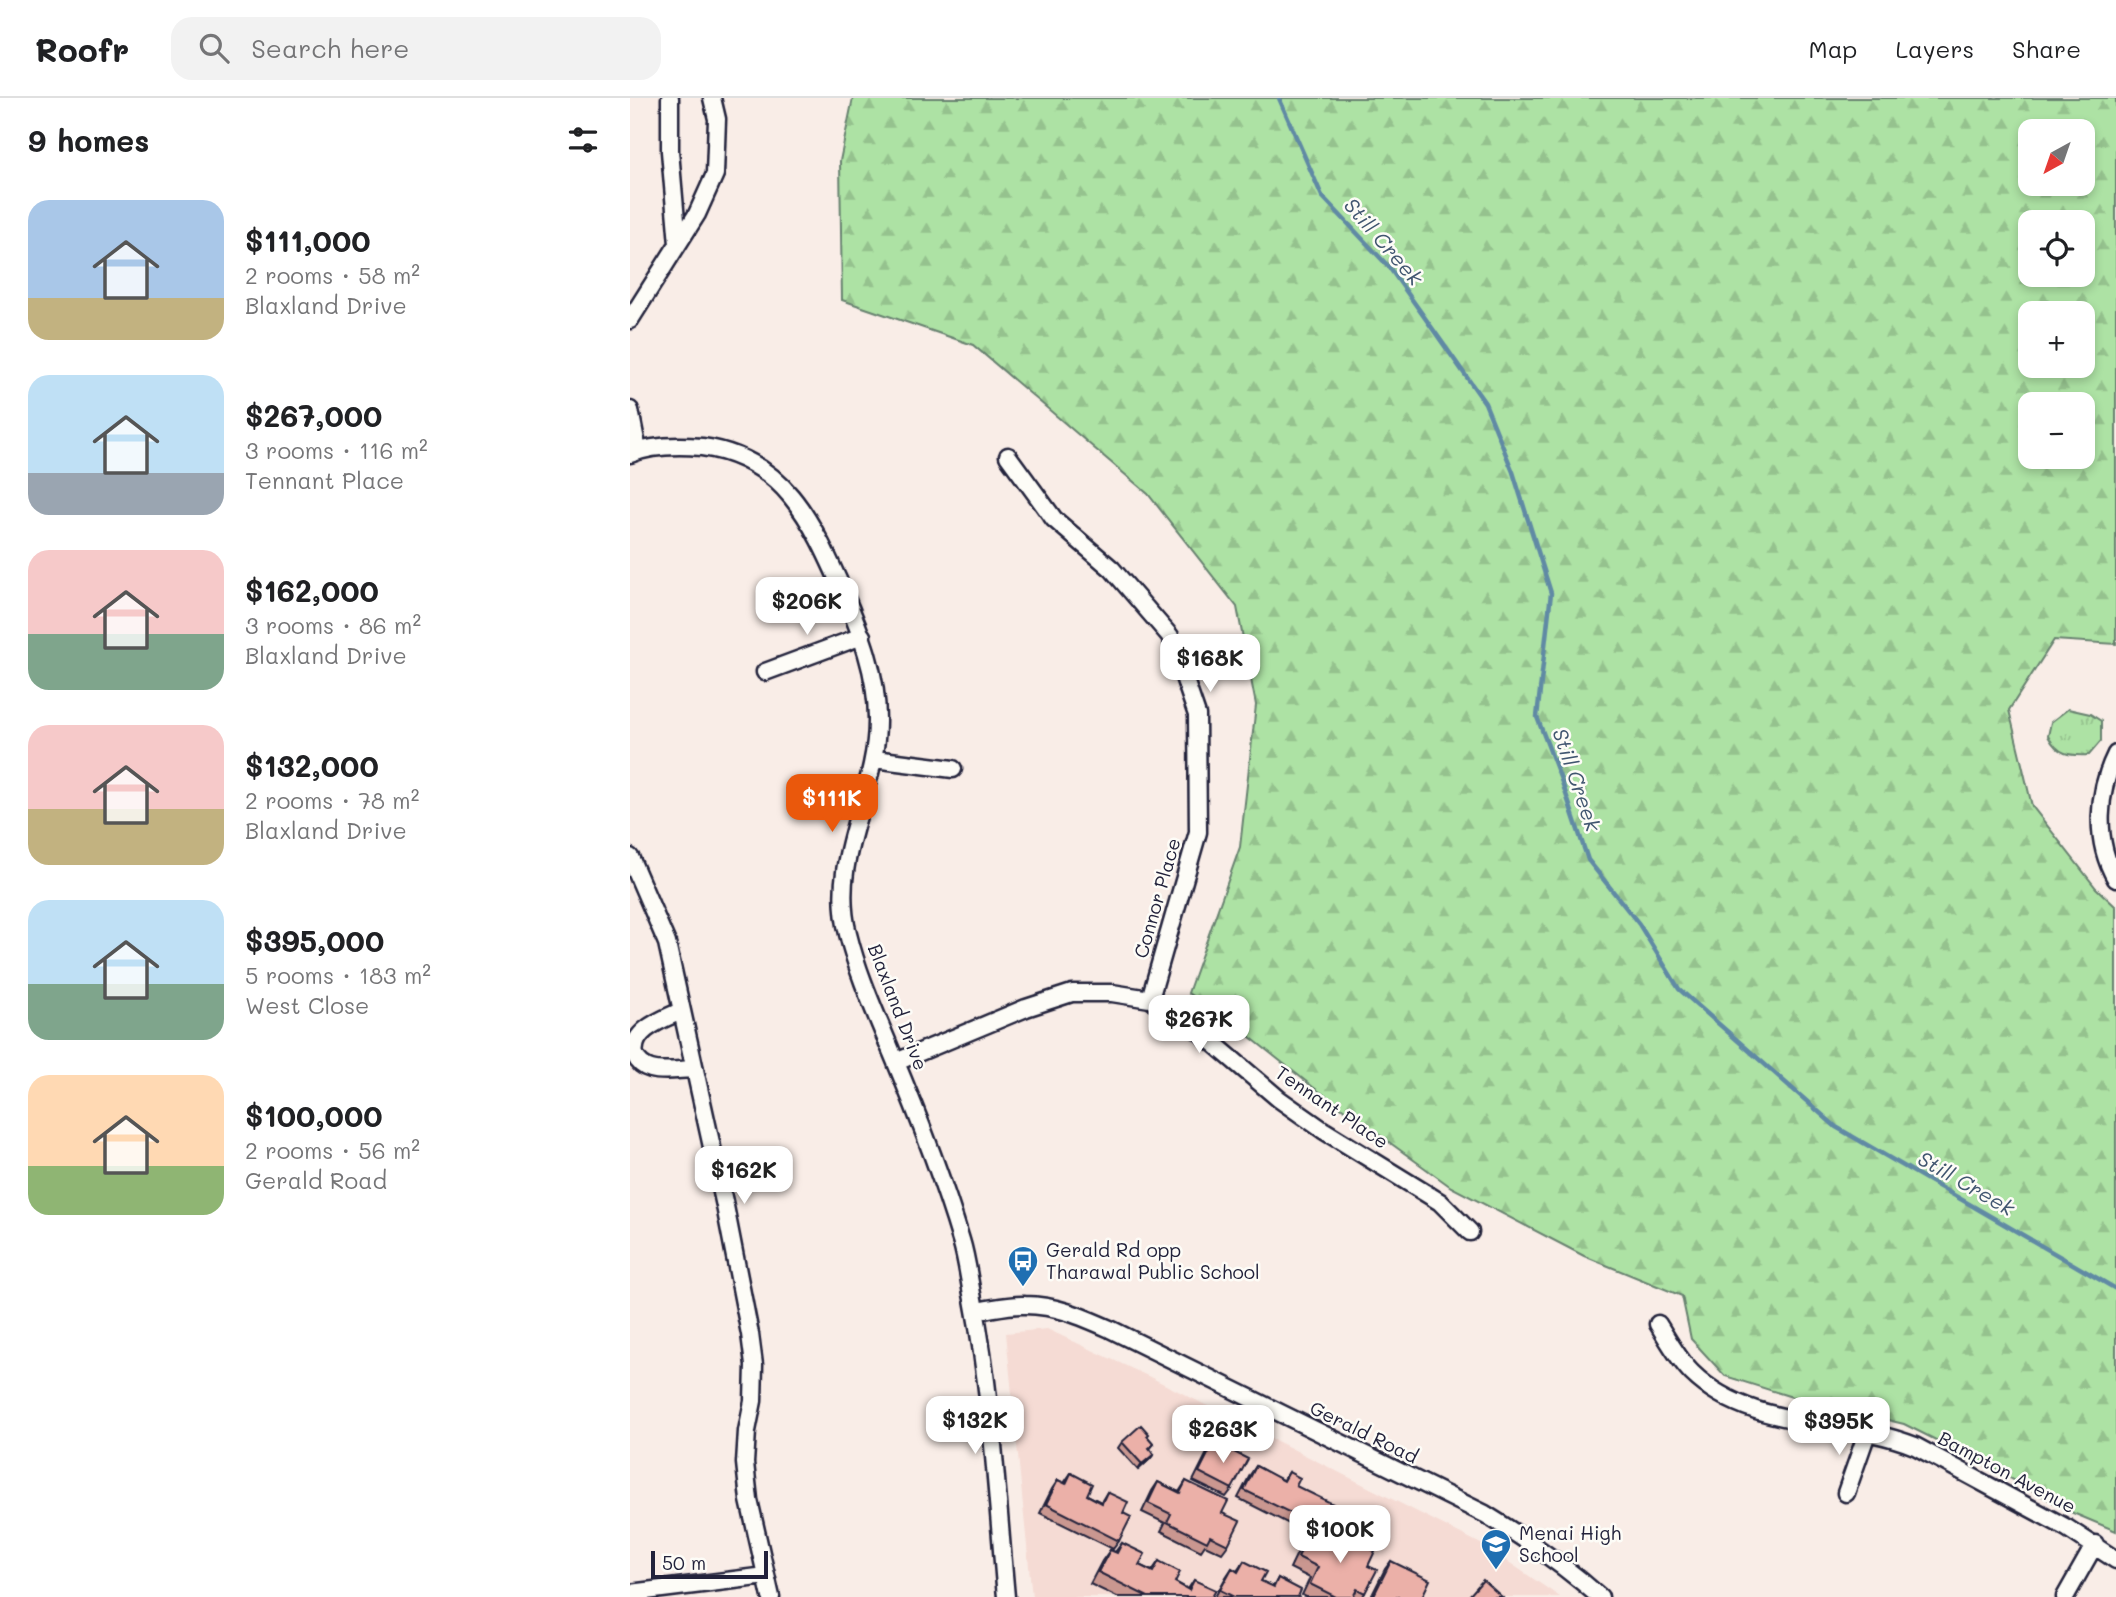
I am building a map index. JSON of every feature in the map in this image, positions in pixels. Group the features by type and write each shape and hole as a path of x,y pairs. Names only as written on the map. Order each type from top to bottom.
{"street":[{"path":"670,98 670,150 678,244"},
{"path":"630,320 697,214 715,174 717,119 712,98"},
{"path":"630,410 634,452"},
{"name":"Blaxland Drive","path":"634,452 683,445 723,450 762,469 789,492 813,525 862,636 875,681 877,720 874,759 848,845 844,890 847,931 859,973 932,1149 963,1245 985,1365 1006,1597"},
{"name":"Connor Place","path":"1008,456 1054,519 1112,569 1170,636 1197,715 1198,832 1150,999"},
{"path":"765,673 862,636"},
{"path":"2116,754 2108,769 2100,809 2102,836 2110,870 2116,879"},
{"path":"874,759 953,769"},
{"path":"630,857 667,943 725,1206 754,1366 753,1401 747,1431 745,1463 749,1500 771,1597"},
{"name":"Tennant Place","path":"896,1062 1072,993 1112,993 1150,999 1192,1025 1279,1099 1323,1130 1440,1202 1470,1232"},
{"path":"681,1011 640,1032 633,1046 634,1053 638,1060 650,1069 695,1069"},
{"name":"Gerald Road","path":"975,1311 1024,1304 1051,1307 1079,1315 1110,1329 1485,1514 1565,1566 1600,1597"},
{"name":"Bampton Avenue","path":"1658,1324 1692,1372 1730,1400 1776,1415 1895,1438 1915,1446 2095,1545 2116,1560"},
{"path":"1846,1493 1867,1433"},
{"path":"2065,1597 2095,1545"},
{"path":"630,1592 766,1576"}],"shaded area":[{"path":"1047,1329 1152,1378 1485,1546 1560,1597 1032,1597 1006,1333"}],"green space":[{"path":"853,98 2116,98 2116,644 2054,640 2009,710 2032,806 2096,888 2116,907 2116,1531 2073,1513 1904,1424 1792,1397 1725,1376 1691,1339 1682,1296 1584,1256 1451,1187 1188,993 1240,847 1256,705 1237,607 1148,494 973,345 842,300 840,161"},
{"path":"2068,709 2090,714 2101,721 2101,741 2089,755 2060,751 2048,736 2051,722"}],"building":[{"path":"1141,1425 1154,1444 1149,1448 1154,1454 1142,1464 1122,1442"},
{"path":"1214,1442 1248,1459 1232,1489 1199,1472"},
{"path":"1256,1466 1284,1481 1289,1472 1300,1478 1296,1486 1333,1504 1327,1517 1313,1510 1307,1521 1244,1490"},
{"path":"1071,1473 1092,1484 1087,1495 1102,1503 1107,1492 1128,1502 1123,1513 1131,1517 1119,1541 1046,1504 1058,1480 1066,1484"},
{"path":"1186,1481 1228,1501 1222,1513 1240,1521 1228,1545 1210,1536 1207,1542 1167,1522 1171,1514 1148,1503 1158,1482 1180,1493"},
{"path":"1336,1531 1375,1551 1368,1566 1377,1570 1365,1593 1357,1589 1353,1597 1336,1597 1310,1584 1318,1567 1298,1557 1308,1536 1328,1547"},
{"path":"1122,1543 1145,1554 1139,1565 1153,1572 1159,1561 1180,1572 1175,1582 1189,1590 1194,1580 1216,1590 1212,1597 1148,1597 1098,1572 1110,1550 1117,1553"},
{"path":"1244,1561 1266,1572 1261,1581 1274,1587 1278,1578 1301,1590 1298,1597 1234,1597 1220,1590 1232,1568 1238,1572"},
{"path":"1391,1561 1430,1580 1422,1597 1373,1597"},
{"path":"1483,1580 1502,1597 1470,1597"}],"waterway":[{"name":"Still Creek","path":"1279,98 1322,196 1389,267 1485,403 1513,472 1551,593 1537,717 1588,860 1639,924 1679,989 1836,1127 2116,1289"}],"place":[{"name":"Gerald Rd opp Tharawal Public School","path":"1023,1288"},
{"name":"Menai High School","path":"1496,1571"}]}
